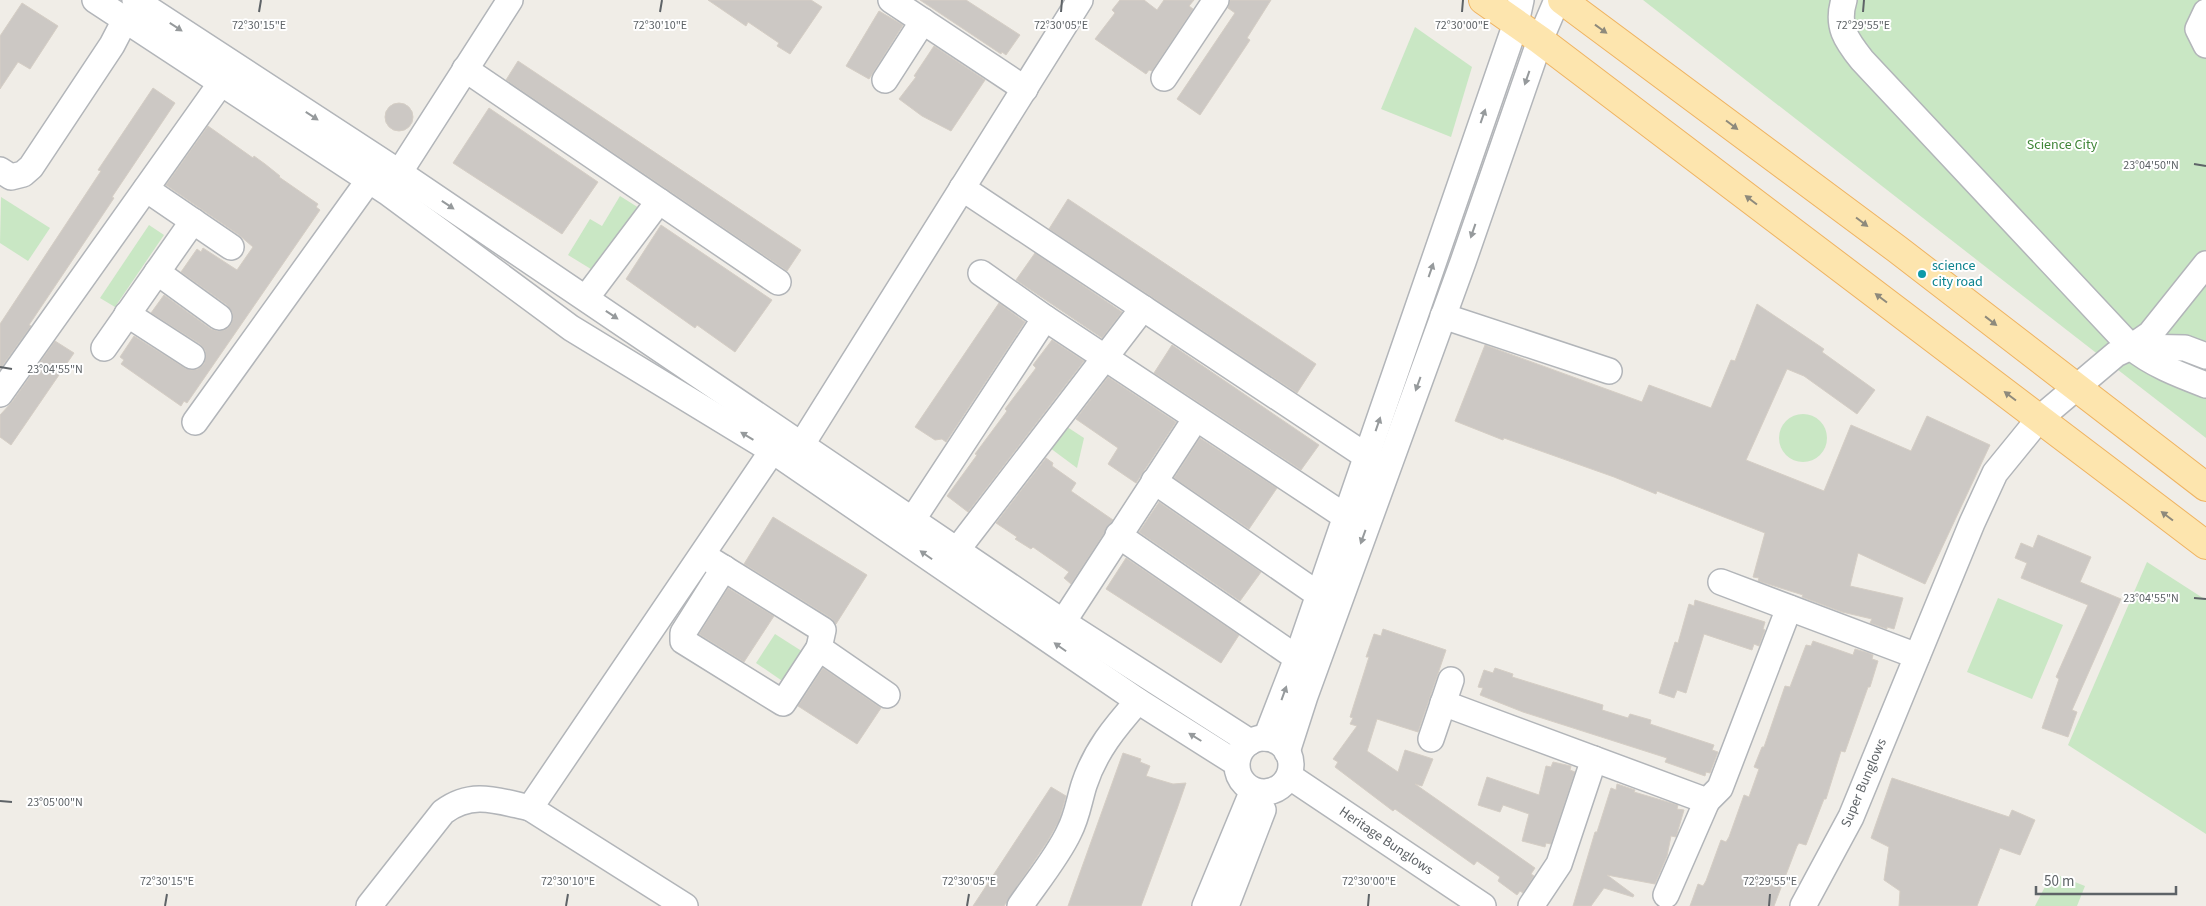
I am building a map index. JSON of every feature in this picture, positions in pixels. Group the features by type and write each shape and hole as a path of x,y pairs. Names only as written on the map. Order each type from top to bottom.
{"main road":[{"path":"1483,0 1519,12 1540,40 2206,545"},
{"path":"1562,0 1897,248 2206,487"}],"street":[{"path":"95,0 130,10 385,181 571,328 786,443 914,519 1063,622 1258,740 1274,740 1287,752 1290,760 1289,776 1284,784 1261,791 1245,786 1240,779 1236,763 1238,755 1258,740 1297,658 1519,12"},
{"path":"195,422 385,181 466,69 510,0"},
{"path":"891,0 1025,88"},
{"path":"530,808 702,555 786,443 962,188 1080,0"},
{"path":"1164,78 1216,0"},
{"path":"1287,752 1308,687 1443,316 1540,40 1557,0"},
{"path":"1844,0 1840,14 1842,27 1847,39 1862,60 2131,347 2141,356 2174,373 2206,385"},
{"path":"130,10 221,83 586,298 1138,701 1236,763"},
{"path":"0,170 11,177 22,174 31,167 112,45 130,10"},
{"path":"2206,12 2198,29 2206,45"},
{"path":"885,80 923,21"},
{"path":"466,69 778,282"},
{"path":"0,394 221,83"},
{"path":"962,188 1366,456"},
{"path":"146,189 231,247"},
{"path":"586,298 659,201"},
{"path":"104,348 193,221"},
{"name":"Super Bunglows","path":"1803,906 1851,817 1995,473 2040,418 2116,354 2131,347 2150,334 2206,264"},
{"path":"157,272 218,317"},
{"path":"981,273 1045,318 1346,517"},
{"path":"957,550 1143,308"},
{"path":"127,314 192,356"},
{"path":"1443,316 1609,371"},
{"path":"914,519 1045,318"},
{"path":"2131,347 2185,348 2206,356"},
{"path":"1063,622 1196,418"},
{"path":"1154,481 1319,595"},
{"path":"1118,536 1297,658"},
{"path":"702,555 724,568 823,630 819,648 783,703 683,641 683,633 724,568"},
{"path":"1721,582 1917,656"},
{"path":"1666,895 1707,801 1720,788 1789,608"},
{"path":"652,628 784,718"},
{"path":"819,648 887,695"},
{"path":"1431,739 1451,680"},
{"path":"1020,906 1069,834 1079,810 1084,785 1097,753 1112,729 1138,701"},
{"path":"1443,704 1707,801"},
{"path":"1531,906 1558,864 1594,759"},
{"name":"Heritage Bunglows","path":"1289,776 1483,906"},
{"path":"1205,906 1261,791"},
{"path":"1226,906 1261,791"},
{"path":"369,906 443,812 455,803 470,799 488,799 530,808 685,906"}],"green space":[{"name":"Science City","path":"1643,0 2206,0 2206,438 2131,380"},
{"path":"1415,27 1472,67 1451,137 1381,109"},
{"path":"620,196 639,208 599,274 568,255 590,219 602,226"},
{"path":"1,197 50,228 28,261 0,243"},
{"path":"149,225 164,235 115,307 100,298"},
{"path":"1798,414 1808,414 1817,418 1823,424 1826,429 1826,447 1817,458 1808,462 1798,462 1789,458 1783,452 1779,443 1779,433 1783,424 1789,418"},
{"path":"1058,421 1084,438 1077,468 1042,442"},
{"path":"2147,562 2206,600 2206,834 2068,745"},
{"path":"1998,598 2063,625 2032,699 1967,672"},
{"path":"775,634 811,657 791,687 756,663"},
{"path":"2052,873 2085,886 2077,906 2035,906"}],"building":[{"path":"708,0 811,0 822,7 790,54 777,46 779,43 748,22 746,26"},
{"path":"920,0 966,0 1020,35 1006,55 1002,52 1001,54"},
{"path":"1120,0 1144,0 1157,10 1164,0 1194,0 1189,6 1193,9 1152,71 1149,70 1146,74 1095,39 1115,13 1112,10"},
{"path":"1230,0 1271,0 1247,38 1250,40 1200,115 1177,99 1235,13 1228,8"},
{"path":"22,3 58,26 30,69 18,62 0,89 0,36"},
{"path":"879,11 903,25 869,79 846,66"},
{"path":"934,46 985,80 951,131 922,116 899,99 916,77 914,76"},
{"path":"518,61 801,250 787,271 506,80"},
{"path":"153,88 175,103 29,325 31,326 0,369 0,324 101,171 98,170"},
{"path":"399,103 409,107 413,117 409,127 399,131 389,127 385,117 389,107"},
{"path":"489,108 598,182 562,234 453,163"},
{"path":"208,126 253,158 254,156 265,164 279,177 318,204 316,207 320,210 187,403 184,401 181,406 121,364 124,360 120,357 134,336 185,368 191,370 198,369 204,364 205,350 200,344 151,313 164,295 211,329 217,331 225,330 230,326 233,319 232,312 227,305 181,272 197,249 201,252 203,248 237,270 253,247 239,235 166,185"},
{"path":"1068,199 1316,364 1297,393 1049,229"},
{"path":"661,225 772,300 735,352 697,325 695,328 626,279"},
{"path":"1035,253 1122,312 1102,338 1016,280"},
{"path":"999,303 1025,322 946,442 942,439 935,440 915,427"},
{"path":"1757,304 1824,349 1822,352 1875,390 1857,414 1804,376 1787,369 1746,460 1824,491 1851,425 1911,451 1927,416 1990,445 1925,584 1858,553 1850,586 1903,598 1894,629 1887,627 1887,629 1870,623 1872,619 1842,612 1802,597 1803,595 1758,581 1759,578 1753,577 1765,533 1657,491 1656,494 1614,477 1504,438 1503,440 1455,421 1485,345 1642,402 1649,385 1711,408 1731,360 1735,361"},
{"path":"1052,340 1084,361 968,512 947,496 1007,411 1005,409 1036,368 1033,365"},
{"path":"55,341 74,353 11,445 0,437 0,415 12,402"},
{"path":"1172,345 1319,445 1301,470 1154,373"},
{"path":"1108,377 1176,422 1136,483 1108,464 1118,448 1076,419"},
{"path":"1200,438 1277,488 1249,529 1174,478"},
{"path":"1046,458 1053,463 1052,466 1076,483 1071,491 1113,520 1071,584 1064,578 1069,572 1033,547 1031,549 1015,539 1017,537 996,523"},
{"path":"1159,502 1261,572 1240,601 1139,532"},
{"path":"773,517 867,575 836,624 831,618 744,564"},
{"path":"2038,535 2091,557 2080,582 2121,599 2072,710 2077,712 2068,737 2042,728 2059,679 2056,677 2088,605 2021,578 2027,563 2015,558 2021,543 2033,548"},
{"path":"1126,558 1239,635 1221,663 1106,589"},
{"path":"728,588 774,616 744,662 699,634"},
{"path":"1695,600 1765,622 1763,629 1765,630 1759,646 1754,644 1752,650 1704,634 1686,693 1677,690 1674,698 1659,693 1675,642 1678,643 1689,604 1694,606"},
{"path":"1383,629 1446,650 1418,732 1377,719 1367,751 1398,772 1405,750 1433,759 1422,786 1415,784 1535,868 1531,874 1534,876 1523,893 1520,891 1517,895 1498,881 1500,877 1477,861 1474,865 1395,809 1393,811 1335,767 1338,762 1333,759 1357,726 1350,724 1353,718 1350,717 1369,657 1366,657 1374,634 1381,636"},
{"path":"1813,641 1853,655 1855,649 1869,653 1873,655 1872,659 1878,661 1845,752 1841,751 1826,799 1824,799 1806,845 1799,843 1797,846 1774,906 1690,906 1698,884 1703,886 1706,881 1721,840 1726,842 1729,837 1744,795 1749,797 1759,769 1754,767 1762,747 1764,747 1785,686 1790,687 1806,645 1811,646"},
{"path":"823,668 881,708 857,744 798,706"},
{"path":"1495,668 1513,674 1512,677 1603,705 1602,710 1628,718 1630,714 1651,720 1650,724 1714,745 1712,750 1718,752 1710,773 1706,772 1705,776 1665,762 1667,758 1523,712 1480,695 1483,688 1478,687 1484,670 1493,673"},
{"path":"1123,753 1141,759 1140,762 1150,766 1146,776 1173,784 1186,783 1177,809 1141,906 1068,906"},
{"path":"1553,762 1571,766 1570,770 1575,772 1551,844 1546,843 1545,847 1522,841 1529,814 1503,805 1500,812 1478,805 1487,777 1539,795 1546,766 1551,767"},
{"path":"1892,778 2009,817 2012,810 2035,820 2020,855 2000,848 1977,906 1899,906 1900,891 1884,880 1889,847 1871,838"},
{"path":"1617,784 1635,790 1634,792 1678,805 1677,809 1684,810 1676,837 1671,836 1667,856 1655,884 1607,875 1634,895 1633,897 1604,888 1591,906 1573,906 1595,832 1597,832 1611,788 1616,790"},
{"path":"1051,787 1066,796 1059,821 1047,842 1004,906 973,906"}],"place":[{"name":"science city road","path":"1922,274"}]}
